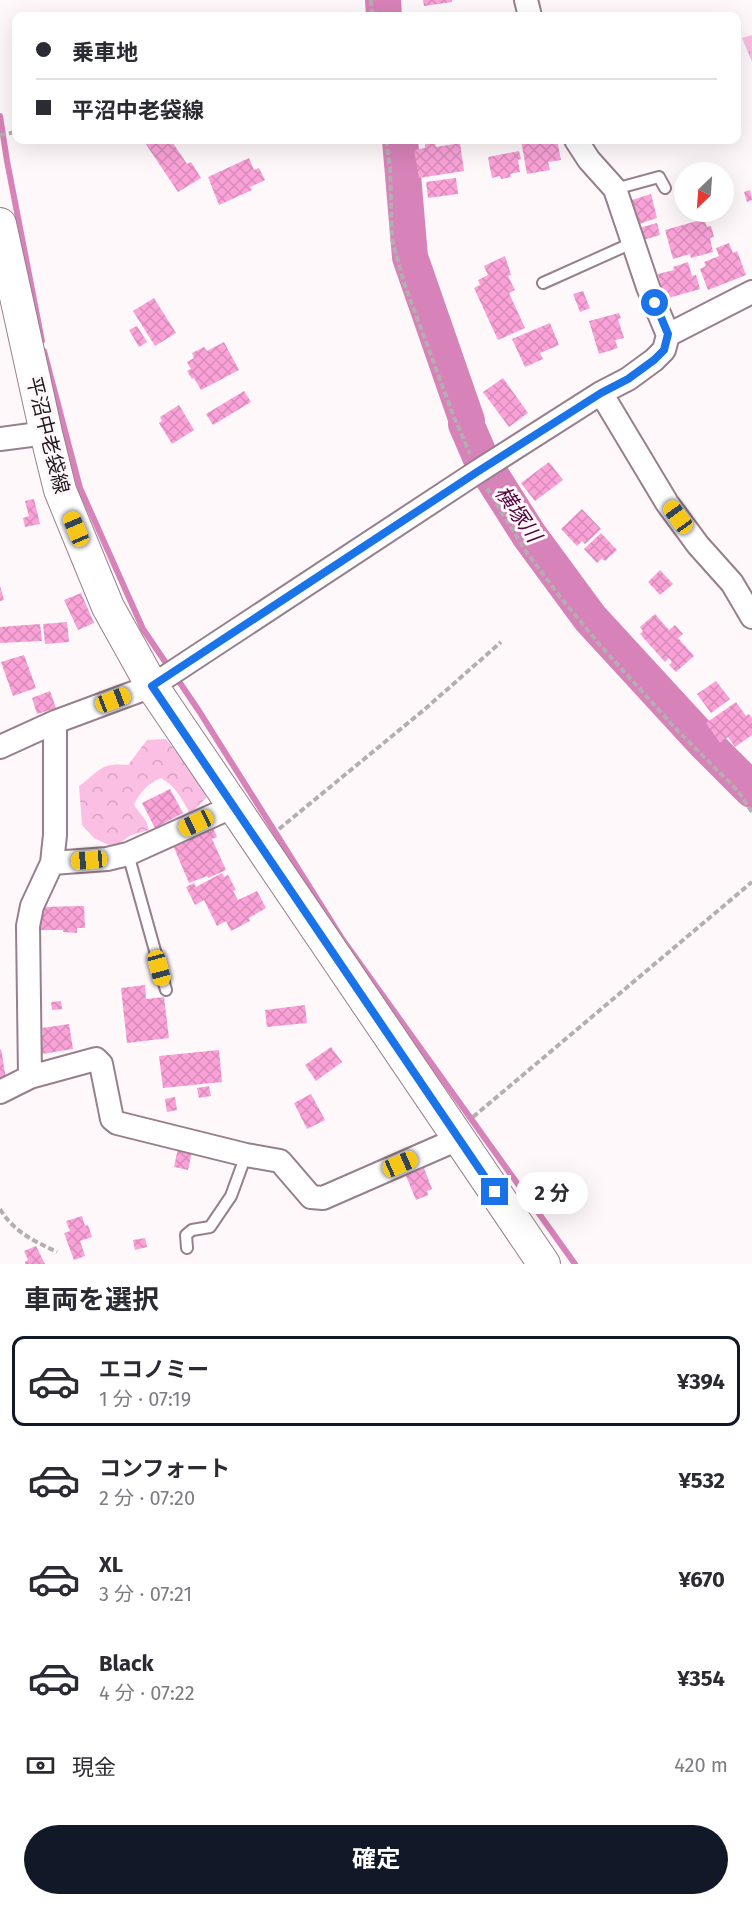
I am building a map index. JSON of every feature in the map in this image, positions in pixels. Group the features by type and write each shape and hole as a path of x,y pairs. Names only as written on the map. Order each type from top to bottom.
{"main road":[{"name":"平沼中老袋線","path":"0,224 60,490 108,608 152,686 544,1264"}],"street":[{"path":"0,747 55,722 152,686 477,472 601,393 628,379 664,350 668,334 632,243 615,189 589,160 579,144"},
{"path":"668,334 752,292"},
{"path":"601,393 667,503 698,545 732,583 752,616"},
{"path":"0,439 46,434"},
{"path":"30,1077 28,926 32,906 52,863 55,835 55,722"},
{"path":"52,863 107,859 128,854 234,806"},
{"path":"0,1092 30,1077 96,1059 101,1064 112,1119 117,1123 246,1155 280,1161 312,1197 323,1198 456,1136"}],"lane":[{"path":"615,189 659,177 665,188"},
{"path":"543,283 632,243"},
{"path":"128,854 166,990"},
{"path":"187,1248 186,1235 192,1230 210,1227 231,1196 246,1155"}],"path":[{"path":"387,144 390,167 392,239 404,283 477,472 525,550 561,598 677,730 738,791 752,812"},
{"path":"261,844 425,709 501,642"},
{"path":"456,1136 752,882"},
{"path":"0,1209 13,1227 27,1238 57,1252"}],"green space":[{"path":"752,35 752,62 742,38"},
{"path":"166,739 206,788 206,798 189,812 177,792 161,778 144,789 134,805 146,821 149,830 131,835 120,843 109,845 94,838 82,825 79,786 106,766 128,765 147,740"}],"building":[{"path":"423,0 452,0 452,2 424,6"},
{"path":"146,144 174,144 187,164 191,162 201,178 178,192"},
{"path":"425,144 435,144 436,147 460,144 464,171 419,178 414,150 425,148"},
{"path":"522,144 558,144 561,160 548,162 550,170 527,174"},
{"path":"519,151 520,172 510,174 511,177 492,178 488,157"},
{"path":"249,158 254,170 259,168 265,180 250,187 252,190 219,205 208,177"},
{"path":"456,178 458,194 428,198 426,182"},
{"path":"750,190 752,200 747,202 744,192"},
{"path":"651,194 657,218 639,224 632,200"},
{"path":"693,222 705,222 707,227 711,226 714,237 710,238 713,252 691,258 690,254 673,259 665,230"},
{"path":"657,223 660,235 643,240 639,228"},
{"path":"729,243 733,253 737,251 746,275 708,290 700,269 706,266 704,262 719,256 716,248"},
{"path":"505,256 511,275 508,276 515,290 509,293 525,328 498,340 474,288 480,285 478,280 488,275 484,266"},
{"path":"688,262 692,276 696,275 700,289 665,299 658,274 674,270 673,267"},
{"path":"583,291 590,308 580,312 573,294"},
{"path":"154,298 176,333 155,346 133,311"},
{"path":"619,313 621,318 618,319 624,338 615,340 618,348 599,354 589,321"},
{"path":"550,323 559,345 540,353 543,359 525,367 512,339"},
{"path":"137,326 147,342 139,347 129,330"},
{"path":"224,342 239,370 201,390 187,371 191,369 187,362 194,358 192,353 204,347 207,351"},
{"path":"503,378 528,413 509,427 483,392"},
{"path":"244,391 251,402 213,425 206,414"},
{"path":"179,405 194,430 172,444 159,423 162,421 160,417"},
{"path":"549,462 563,480 535,501 521,483"},
{"path":"34,499 40,524 25,527 23,518 29,516 25,501"},
{"path":"582,509 601,529 585,544 582,541 577,546 561,529"},
{"path":"601,533 617,550 605,561 602,558 597,563 584,549"},
{"path":"660,570 673,584 660,595 648,582"},
{"path":"0,586 4,600 0,601"},
{"path":"81,593 94,623 78,630 64,600"},
{"path":"655,614 669,630 675,625 683,634 678,638 694,656 676,672 669,665 672,662 669,658 665,662 640,634 643,631 640,627"},
{"path":"67,622 69,642 45,644 43,624"},
{"path":"40,624 42,641 0,643 0,627"},
{"path":"24,655 36,688 13,696 1,662"},
{"path":"716,681 730,699 711,713 697,694"},
{"path":"50,691 56,708 37,714 32,698"},
{"path":"736,702 746,716 749,714 752,718 752,735 735,747 728,737 720,743 706,723"},
{"path":"170,789 183,813 155,828 142,803"},
{"path":"212,825 217,837 212,839 226,870 189,883 172,843"},
{"path":"222,873 224,877 228,875 236,890 233,891 238,900 257,891 266,908 249,918 250,921 231,931 226,921 217,926 204,900 195,905 186,887 194,883 196,887"},
{"path":"84,906 85,928 77,928 77,933 63,932 63,930 40,930 39,907"},
{"path":"145,985 146,999 164,997 169,1038 127,1043 121,988"},
{"path":"61,1001 62,1009 52,1010 51,1002"},
{"path":"305,1005 307,1023 267,1027 265,1010"},
{"path":"69,1024 73,1049 42,1054 38,1035 43,1034 42,1028"},
{"path":"331,1047 342,1062 316,1081 305,1065"},
{"path":"1,1049 6,1079 0,1079"},
{"path":"219,1050 222,1082 163,1088 159,1056"},
{"path":"209,1086 211,1096 199,1098 197,1088"},
{"path":"311,1094 325,1120 307,1129 294,1103"},
{"path":"175,1097 177,1110 167,1112 165,1099"},
{"path":"178,1148 192,1152 188,1170 174,1167"},
{"path":"424,1168 432,1189 427,1191 428,1195 416,1200 406,1176"},
{"path":"82,1216 92,1237 80,1241 85,1256 74,1260 64,1233 70,1231 66,1221"},
{"path":"145,1238 147,1247 135,1250 133,1240"},
{"path":"36,1246 45,1264 25,1264 28,1260 24,1251"}],"waterway":[{"name":"横塚川","path":"383,0 384,12"},
{"path":"0,116 42,341"},
{"name":"横塚川","path":"400,144 410,257 467,421 466,424 482,461 529,535 590,618 704,742 752,790"},
{"path":"44,351 80,488 143,629 170,669"},
{"path":"176,677 343,940 575,1264"}],"route":[{"path":"495,1192 152,686 477,472 601,393 628,379 654,360 664,350 668,334 655,303"}]}
